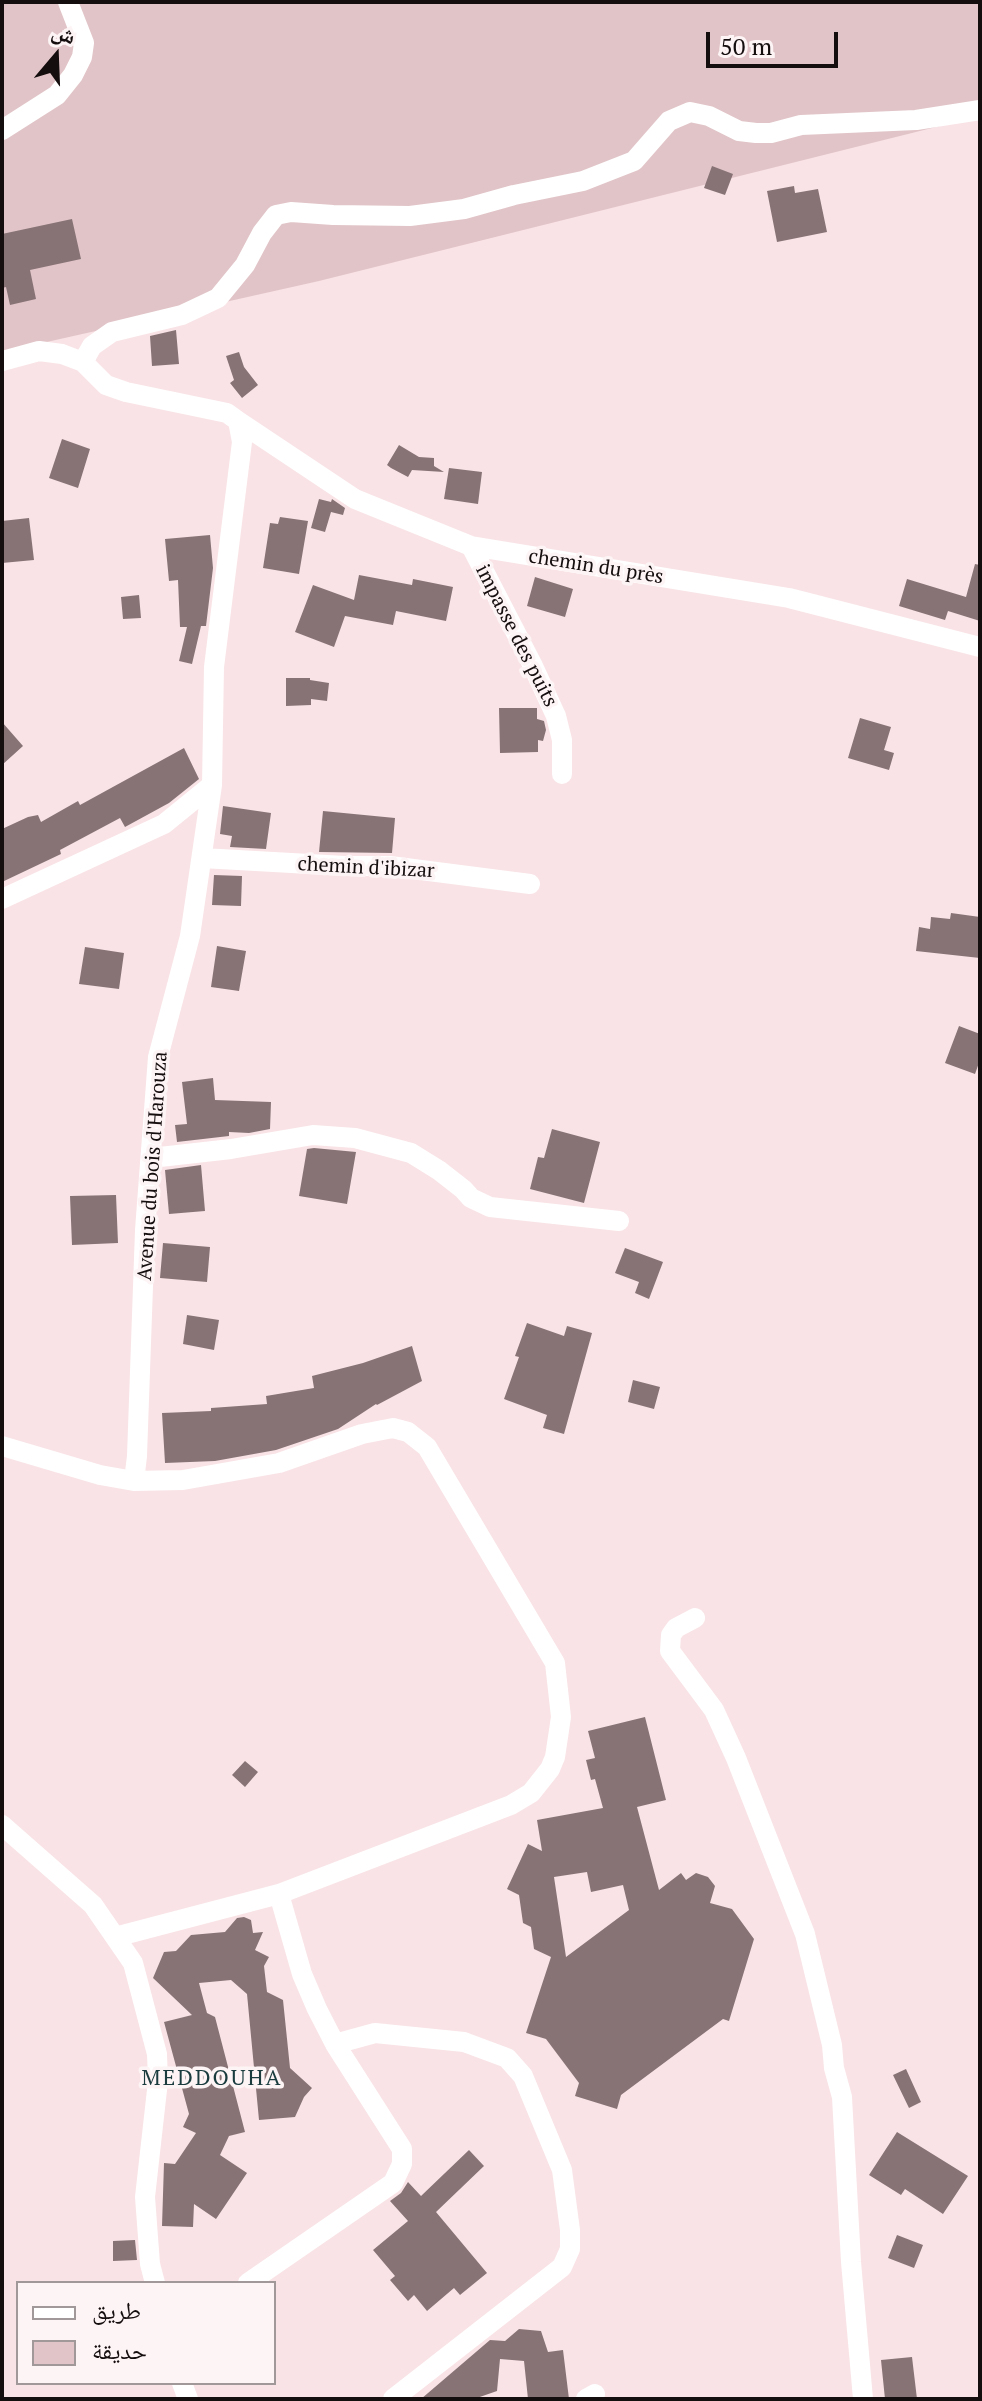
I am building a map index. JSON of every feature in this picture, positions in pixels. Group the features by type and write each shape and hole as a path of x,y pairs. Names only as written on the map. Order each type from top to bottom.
{"street":[{"path":"2,130 57,95 73,75 82,57 84,43 68,2"},
{"path":"2,361 39,351 62,354 83,362 92,346 112,332 182,315 218,298 245,265 262,233 276,215 291,212 410,216 464,209 583,181 634,161 669,121 690,112 709,116 739,131 771,133 801,125 916,120 980,110"},
{"name":"chemin du près","path":"83,362 106,385 227,413 355,499 471,546 789,598 980,647"},
{"name":"Avenue du bois d'Harouza","path":"134,1481 145,1230 158,1057 190,936 212,785 214,667 242,442 238,421"},
{"name":"impasse des puits","path":"471,546 556,716 562,740 562,774"},
{"path":"2,899 164,824 212,785"},
{"name":"chemin d'ibizar","path":"202,858 390,866 530,884"},
{"path":"151,1158 313,1135 355,1138 411,1153 452,1180 471,1198 490,1207 619,1221"},
{"path":"2,1446 100,1475 134,1481 183,1480 279,1463 362,1434 393,1428 408,1432 427,1447 555,1663 561,1717 555,1757 550,1769 531,1793 511,1805 279,1894 115,1937"},
{"path":"695,1618 676,1628 671,1635 670,1651 714,1710 736,1758 805,1934 832,2045 842,2097 851,2262 863,2399"},
{"path":"2,1825 93,1905 133,1963 157,2054 157,2094 145,2197 150,2264 154,2281"},
{"path":"251,2281 393,2183 402,2164 402,2149 335,2044 302,1974 279,1894"},
{"path":"335,2044 375,2033 464,2042 507,2058 523,2076 562,2170 570,2230 570,2249 562,2267 393,2399"}],"green space":[{"path":"2,2 980,2 980,116 319,281 2,352"}],"building":[{"path":"712,166 733,174 725,195 704,188"},
{"path":"794,186 795,193 818,189 827,232 777,242 767,191"},
{"path":"72,219 81,259 30,270 36,299 10,305 6,287 2,288 2,234"},
{"path":"176,330 179,364 152,366 150,336"},
{"path":"239,352 244,367 258,385 242,398 230,383 234,380 226,356"},
{"path":"62,439 90,449 78,488 49,478"},
{"path":"399,445 419,457 434,458 434,466 444,472 412,470 408,477 391,468 387,465"},
{"path":"449,468 482,472 478,504 444,499"},
{"path":"319,499 331,502 332,499 345,508 343,515 331,512 325,532 311,528"},
{"path":"280,517 308,521 299,574 263,568 270,523 278,524"},
{"path":"29,518 34,560 2,563 2,521"},
{"path":"210,535 213,568 206,626 201,626 192,664 179,661 187,627 180,627 178,580 169,581 165,539"},
{"path":"975,564 980,565 980,621 948,611 945,620 899,606 907,579 966,597"},
{"path":"359,575 412,585 413,579 453,587 446,621 396,611 393,625 345,616 334,647 295,632 313,585 354,600"},
{"path":"535,577 573,589 565,617 527,606"},
{"path":"139,595 141,618 123,619 121,597"},
{"path":"286,678 310,678 329,683 327,701 311,699 311,705 286,706"},
{"path":"499,708 537,708 537,719 544,721 546,730 543,741 538,740 538,752 500,753"},
{"path":"860,718 891,727 884,750 894,753 889,770 848,758"},
{"path":"2,722 23,746 2,765"},
{"path":"184,748 199,779 169,803 125,827 120,818 60,850 61,854 2,882 2,829 38,815 41,822 78,801 80,805"},
{"path":"223,806 271,813 266,849 230,847 232,836 220,834"},
{"path":"323,811 395,818 392,853 319,852"},
{"path":"214,875 242,876 241,906 212,905"},
{"path":"951,913 980,917 980,958 916,951 919,927 930,929 931,917 950,919"},
{"path":"217,946 246,951 239,991 211,987"},
{"path":"85,947 124,953 119,989 79,984"},
{"path":"959,1026 980,1034 980,1060 975,1074 945,1063"},
{"path":"213,1078 215,1100 271,1102 270,1129 249,1133 229,1132 229,1136 177,1142 175,1125 187,1124 182,1082"},
{"path":"552,1129 600,1142 584,1203 530,1189 538,1157 544,1158"},
{"path":"307,1149 356,1152 347,1204 299,1196"},
{"path":"201,1165 205,1211 169,1214 165,1170"},
{"path":"116,1195 118,1243 72,1245 70,1196"},
{"path":"163,1243 210,1247 207,1282 160,1278"},
{"path":"625,1248 663,1262 649,1299 635,1293 639,1282 615,1273"},
{"path":"187,1315 219,1320 214,1350 183,1344"},
{"path":"527,1323 564,1336 567,1326 592,1333 564,1434 543,1428 547,1415 504,1399"},
{"path":"412,1346 422,1381 376,1404 338,1429 276,1450 215,1461 165,1463 162,1413 267,1404 266,1396 314,1388 312,1376"},
{"path":"633,1380 660,1387 654,1409 628,1402"},
{"path":"645,1717 666,1800 637,1807 659,1890 681,1873 686,1880 696,1873 708,1877 715,1886 710,1903 732,1909 754,1939 729,2021 723,2019 621,2095 617,2109 575,2096 579,2083 546,2039 526,2033 551,1957 534,1949 531,1927 523,1923 519,1895 507,1889 528,1844 542,1851 537,1820 603,1808 586,1760 595,1758 588,1731","holes":["587,1872 591,1892 623,1885 629,1910 566,1957 554,1877"]},
{"path":"245,1761 258,1772 245,1787 232,1775"},
{"path":"237,1918 251,1920 253,1933 263,1932 255,1950 269,1957 264,1966 267,1992 283,2000 290,2068 312,2088 295,2117 259,2120 247,1994 231,1980 199,1983 207,2013 215,2017 245,2132 229,2136 220,2155 247,2173 216,2219 194,2204 193,2227 162,2226 164,2163 175,2164 196,2133 183,2127 189,2114 164,2022 192,2015 153,1978 164,1952 176,1951 191,1935 225,1932"},
{"path":"906,2069 921,2102 909,2108 893,2075"},
{"path":"897,2132 968,2176 943,2214 905,2189 901,2195 869,2175"},
{"path":"469,2150 484,2166 436,2212 487,2273 460,2295 454,2288 427,2311 414,2295 408,2301 390,2280 395,2276 373,2250 408,2221 390,2201 401,2193 408,2182 421,2196"},
{"path":"897,2235 923,2245 914,2268 888,2258"},
{"path":"135,2240 137,2260 113,2261 113,2241"},
{"path":"519,2329 541,2331 548,2352 563,2350 569,2399 528,2399 524,2361 500,2359 497,2391 474,2399 421,2399 490,2340 505,2341"},
{"path":"912,2357 917,2399 885,2399 881,2360"}],"district":[{"name":"MEDDOUHA","path":"212,2079"}]}
